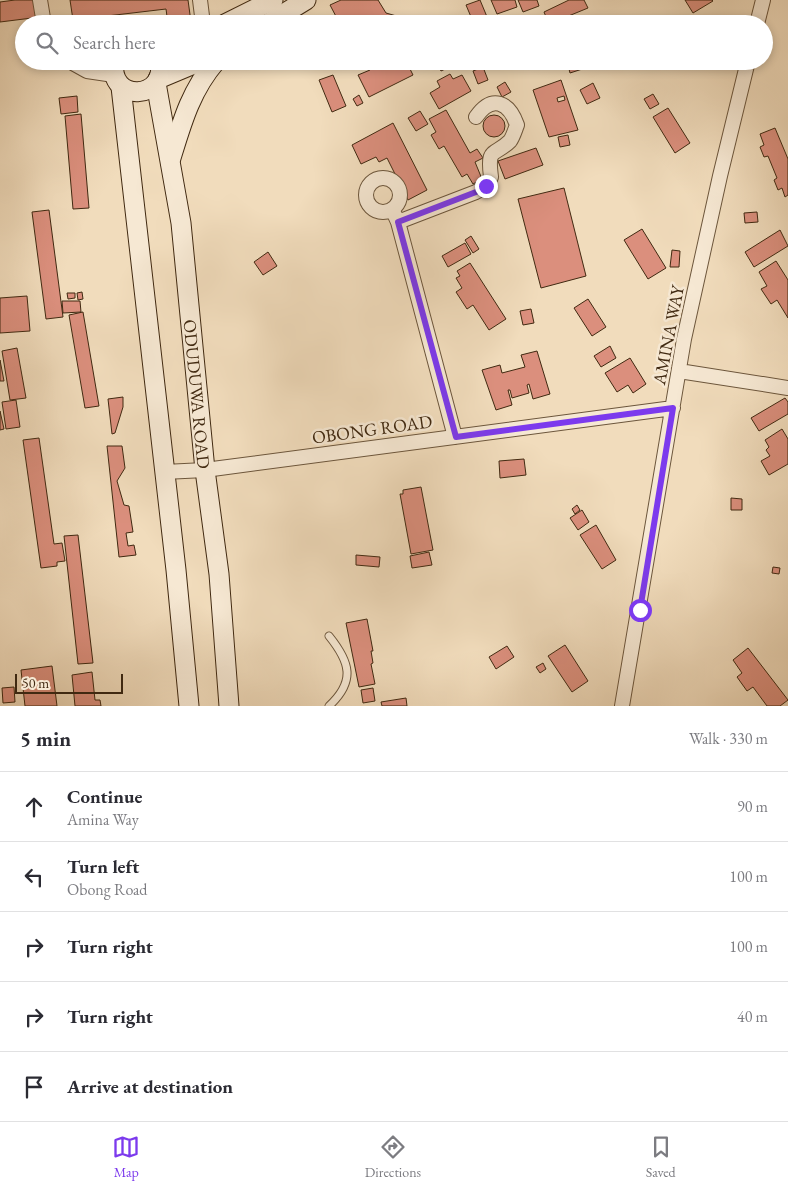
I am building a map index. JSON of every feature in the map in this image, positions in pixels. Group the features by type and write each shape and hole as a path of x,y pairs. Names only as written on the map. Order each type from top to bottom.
{"street":[{"path":"40,0 42,15"},
{"path":"200,0 202,15"},
{"path":"243,15 273,0"},
{"path":"282,15 306,0"},
{"path":"759,15 763,0"},
{"path":"85,70 116,74 135,92 150,88 158,74 171,70"},
{"path":"170,162 188,102 201,78 208,70"},
{"name":"AMINA WAY","path":"622,706 679,371 720,176 746,70"},
{"path":"116,74 176,570 189,706"},
{"name":"ODUDUWA ROAD","path":"158,74 170,162 181,223 205,470 219,574 229,706"},
{"path":"456,437 395,216 476,192 486,186 491,177 489,163 493,152 511,140 517,125 512,112 504,106 494,103 484,106 476,117"},
{"path":"679,371 788,388"},
{"name":"OBONG ROAD","path":"164,472 205,470 673,408"}],"lane":[{"path":"329,636 347,663 346,686 339,697 329,706"}],"building":[{"path":"38,0 40,15 15,15 15,20 0,22 0,2"},
{"path":"70,0 188,0 190,15 167,15 166,9 115,15 72,15"},
{"path":"341,0 378,0 386,13 393,15 335,15 330,5"},
{"path":"480,0 486,15 470,15 466,5"},
{"path":"491,0 515,0 517,7 497,14"},
{"path":"518,0 537,0 539,6 523,12"},
{"path":"569,0 584,0 588,8 571,15 545,15 544,12"},
{"path":"685,0 712,0 713,1 693,13"},
{"path":"370,70 410,70 413,75 369,97 358,75"},
{"path":"484,70 488,80 478,84 473,71"},
{"path":"450,74 453,79 462,75 471,91 439,109 430,93 440,87 437,81"},
{"path":"333,75 346,106 332,112 319,80"},
{"path":"561,80 578,130 549,137 533,90","holes":["564,96 565,100 558,102 557,98"]},
{"path":"505,82 511,92 502,97 497,87"},
{"path":"593,83 600,98 587,104 580,90"},
{"path":"653,94 659,104 650,109 644,99"},
{"path":"359,95 363,103 357,106 353,99"},
{"path":"77,96 78,112 61,114 59,98"},
{"path":"668,108 690,143 675,153 653,117"},
{"path":"446,110 470,153 477,149 483,158 475,162 482,179 473,184 467,174 462,177 444,146 439,149 431,135 436,132 429,119"},
{"path":"420,111 428,124 416,131 408,118"},
{"path":"81,114 89,208 73,209 65,116"},
{"path":"494,115 502,118 505,126 502,134 494,137 486,134 483,126 486,118"},
{"path":"393,123 427,190 408,200 387,158 379,162 376,157 361,164 352,145"},
{"path":"775,128 788,159 788,195 785,197 782,188 778,190 774,180 777,178 768,156 764,157 760,147 764,145 760,134"},
{"path":"568,135 570,145 560,147 558,137"},
{"path":"536,148 543,165 505,179 498,161"},
{"path":"564,188 586,276 541,288 518,199"},
{"path":"49,210 63,317 46,319 32,212"},
{"path":"757,212 758,222 745,223 744,213"},
{"path":"642,229 666,268 648,279 624,240"},
{"path":"780,230 788,246 754,267 745,252"},
{"path":"471,236 479,249 473,253 465,240"},
{"path":"465,243 471,254 448,267 442,256"},
{"path":"672,250 680,251 679,267 670,267"},
{"path":"268,252 277,266 263,275 254,262"},
{"path":"776,261 788,280 788,318 777,300 771,304 761,289 767,286 759,272"},
{"path":"470,263 506,319 489,330 473,305 467,309 456,292 462,288 456,278 460,276 457,271"},
{"path":"82,292 83,299 78,300 77,293"},
{"path":"67,293 75,293 75,298 68,299"},
{"path":"27,296 30,331 0,333 0,298"},
{"path":"588,299 606,327 592,336 574,308"},
{"path":"62,301 80,301 81,312 63,313"},
{"path":"531,309 534,323 523,325 520,311"},
{"path":"83,312 99,406 85,408 69,315"},
{"path":"610,346 616,358 601,367 594,356"},
{"path":"17,348 26,398 10,400 2,351"},
{"path":"537,351 550,394 533,399 529,384 527,385 529,393 512,398 510,390 508,390 512,405 496,410 482,370 500,365 502,373 525,367 521,355"},
{"path":"630,358 646,384 633,393 628,385 617,392 605,373"},
{"path":"0,360 4,381 0,381"},
{"path":"123,397 123,407 115,433 112,434 108,399"},
{"path":"785,398 788,402 788,414 759,431 751,418"},
{"path":"16,400 20,427 6,429 2,402"},
{"path":"0,411 4,429 0,430"},
{"path":"782,429 788,439 788,464 769,475 761,461 770,456 766,450 769,447 765,440"},
{"path":"39,438 54,544 62,543 65,561 57,562 57,566 41,568 23,440"},
{"path":"107,446 122,446 125,468 117,481 124,505 129,506 133,532 126,533 128,546 134,545 136,555 119,557"},
{"path":"524,459 526,475 500,478 499,461"},
{"path":"421,487 433,550 411,554 400,494 403,494 403,490"},
{"path":"731,498 742,499 742,510 731,510"},
{"path":"577,505 580,510 575,514 572,509"},
{"path":"582,510 589,522 578,530 570,518"},
{"path":"596,525 616,560 602,569 580,535"},
{"path":"78,535 93,663 78,664 64,536"},
{"path":"429,552 432,565 412,568 410,556"},
{"path":"356,555 380,557 379,567 356,565"},
{"path":"773,567 780,568 779,574 772,573"},
{"path":"367,619 373,651 371,651 373,663 371,664 375,684 359,687 346,623"},
{"path":"565,645 588,681 572,692 548,656"},
{"path":"507,646 514,657 496,669 489,657"},
{"path":"748,648 788,700 780,706 767,706 753,687 747,691 737,677 742,673 733,660"},
{"path":"543,663 546,669 540,673 536,667"},
{"path":"52,666 57,706 25,706 21,670"},
{"path":"92,672 95,700 100,700 101,706 75,706 72,675"},
{"path":"14,687 15,702 3,703 2,688"},
{"path":"373,688 375,701 363,703 361,690"},
{"path":"406,698 407,706 382,706 381,702"}],"route":[{"path":"486,186 476,192 398,222 456,437 673,408 640,610"}]}
